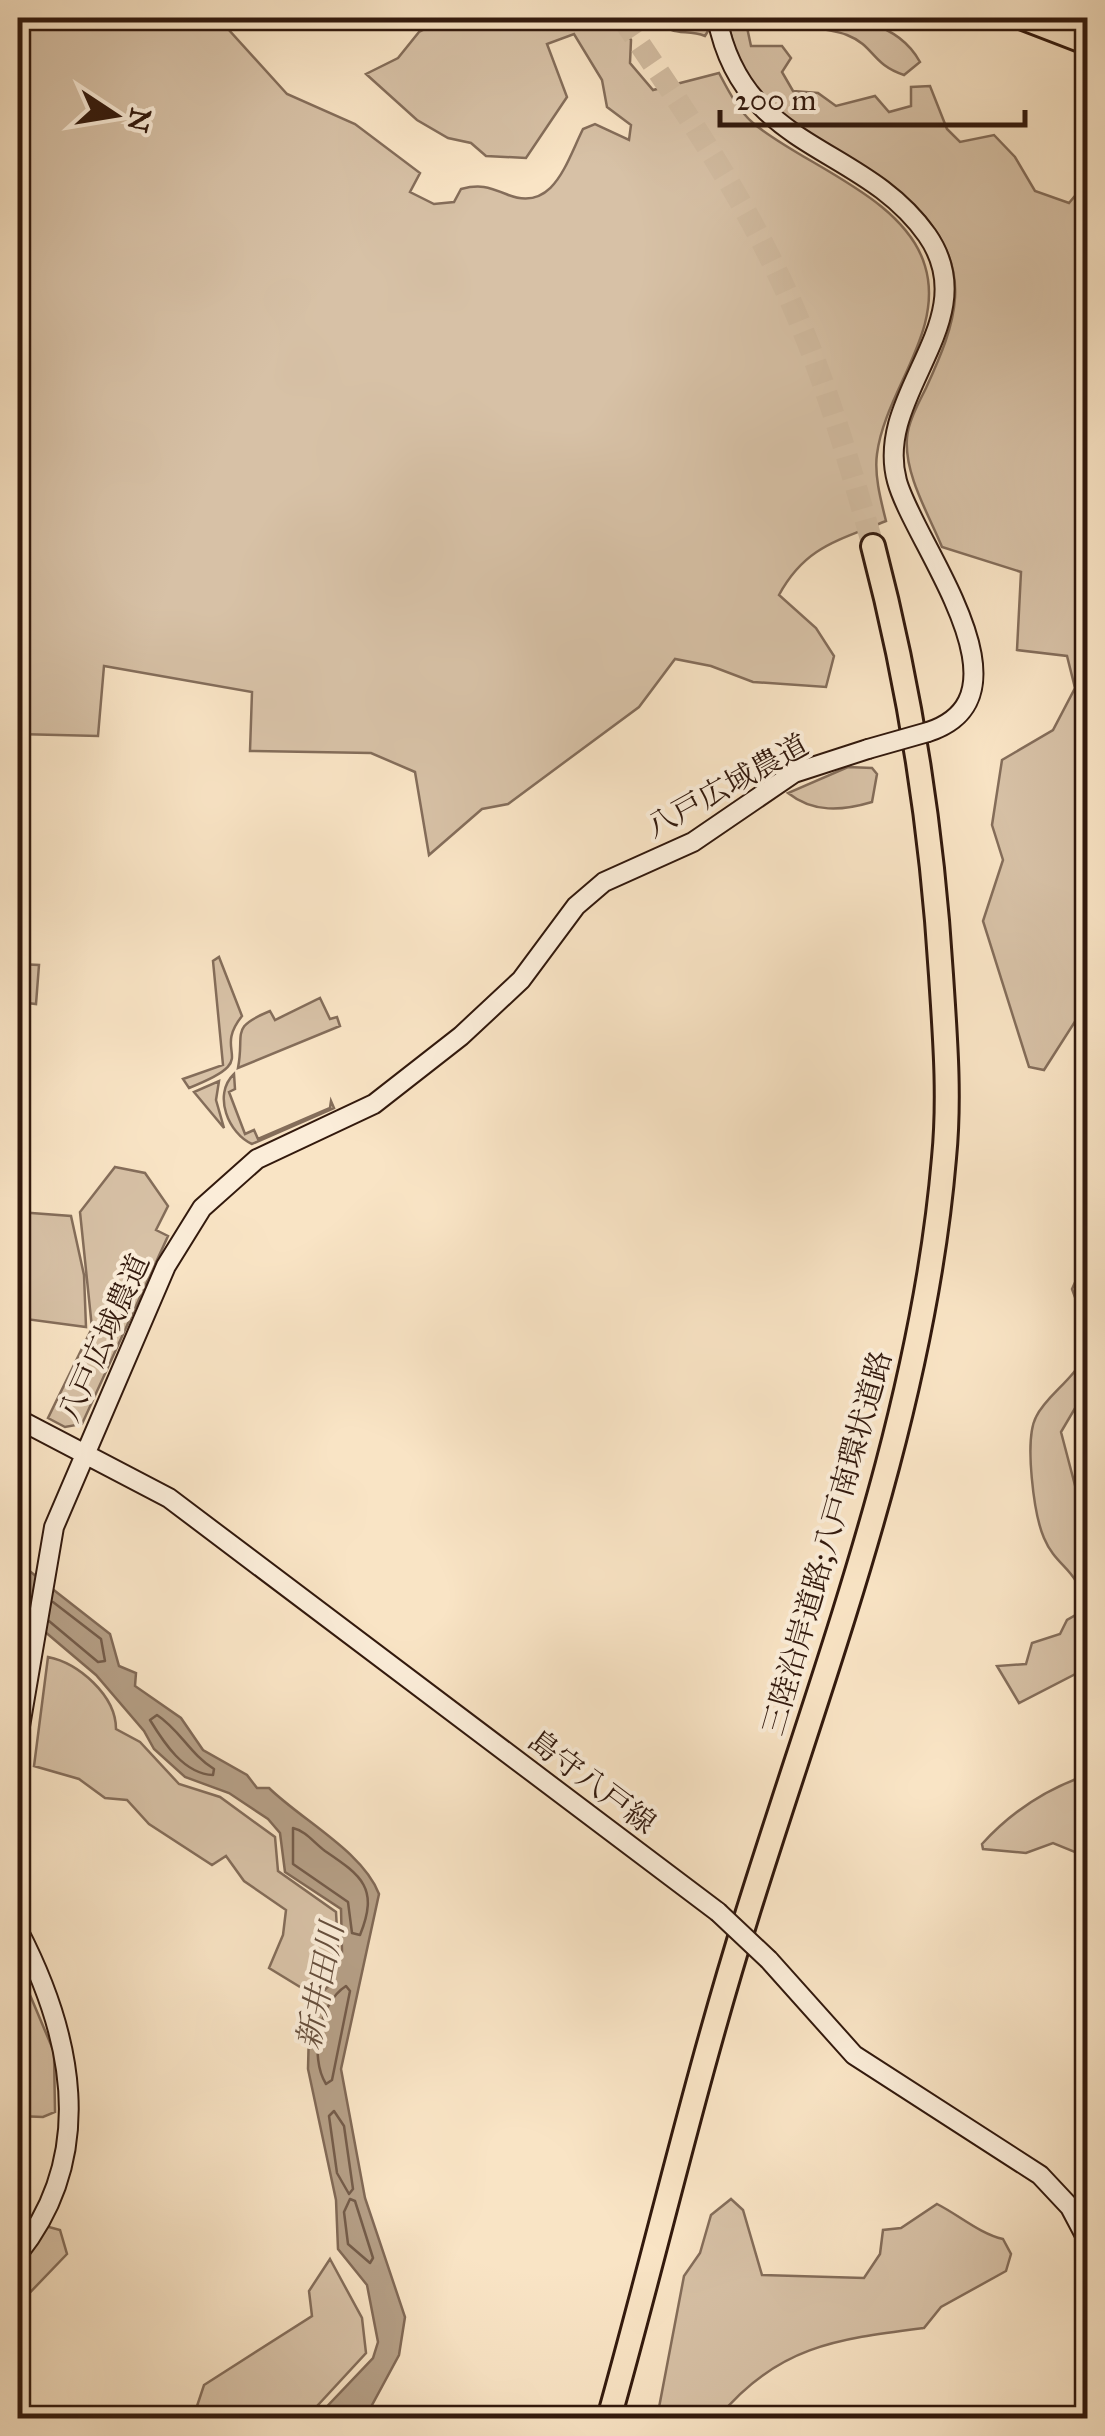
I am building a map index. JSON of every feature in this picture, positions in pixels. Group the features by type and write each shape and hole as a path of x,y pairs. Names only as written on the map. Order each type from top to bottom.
{"highway":[{"path":"1024,18 1088,43"},
{"name":"三陸沿岸道路;八戸南環状道路","path":"609,2418 733,1958 900,1416 936,1221 946,1117 937,900 920,765 898,641 874,546"}],"street":[{"name":"八戸広域農道","path":"18,1738 48,1552 83,1453 166,1266 212,1195 257,1159 374,1104 427,1064 509,993 576,906 604,882 693,842 794,773 928,732 956,718 973,690 975,671 966,628 905,503 893,458 902,410 944,312 943,272 936,252 914,220 752,100 729,64 717,18"},
{"name":"島守八戸線","path":"18,1418 169,1498 718,1912 769,1960 854,2054 1040,2175 1070,2207 1088,2241"},
{"path":"18,1930 54,2007 68,2064 69,2096 66,2136 51,2195 18,2254"}],"shaded area":[{"path":"18,18 218,18 287,94 355,124 420,173 410,192 434,204 454,202 461,189 474,187 522,198 535,197 556,182 583,129 595,124 629,140 631,125 607,107 602,80 574,34 547,44 567,97 526,158 486,156 471,143 448,138 417,120 366,74 398,58 419,32 447,18 615,18 631,40 630,63 653,90 719,73 753,123 850,184 897,220 914,242 925,266 929,290 921,337 882,430 877,454 877,479 886,521 811,556 779,595 816,628 834,656 826,687 753,682 711,666 675,659 639,707 508,804 482,809 429,855 415,772 371,753 250,751 252,692 104,666 98,736 18,734 22,666 18,664"},
{"path":"657,18 705,18 708,31 705,36 674,31"},
{"path":"727,18 745,18 751,46 782,46 791,58 782,72 793,91 818,93 836,106 875,96 889,112 911,106 911,87 930,86 947,129 960,142 994,135 1015,157 1035,191 1069,203 1084,185 1087,189 1088,991 1083,1009 1044,1070 1029,1067 983,921 1003,860 992,825 1002,760 1053,730 1075,688 1067,656 1017,650 1021,572 942,547 913,480 907,452 908,432 952,319 954,276 949,255 921,212 769,102 743,68"},
{"path":"804,18 854,20 885,29 910,48 920,62 904,75 893,71 856,39 819,28"},
{"path":"848,767 872,768 877,774 872,802 818,807 788,793"},
{"path":"219,957 242,1016 231,1040 231,1063 212,1078 189,1088 183,1079 223,1065 213,961"},
{"path":"18,964 39,965 36,1004 18,1002"},
{"path":"320,998 330,1019 337,1017 340,1026 238,1068 241,1032 249,1022 270,1011 275,1020"},
{"path":"234,1074 235,1089 229,1092 245,1134 254,1130 258,1139 330,1108 331,1101 334,1108 252,1144 236,1132 226,1113 224,1092"},
{"path":"219,1081 216,1100 224,1128 194,1092"},
{"path":"115,1167 145,1173 168,1206 156,1230 168,1236 82,1424 65,1427 48,1418 92,1328 80,1212"},
{"path":"18,1212 71,1216 84,1275 86,1327 18,1318"},
{"path":"1087,1256 1088,1330 1072,1289"},
{"path":"1087,1351 1087,1388 1061,1432 1087,1531 1087,1668 1019,1703 997,1666 1026,1664 1032,1643 1060,1634 1067,1620 1086,1609 1073,1576 1049,1548 1040,1527 1031,1442 1036,1417"},
{"path":"48,1657 71,1666 93,1682 110,1704 116,1729 140,1742 179,1784 220,1797 275,1837 278,1871 336,1912 338,1948 326,1962 324,1984 310,1993 269,1968 283,1935 286,1910 244,1881 226,1856 212,1865 149,1824 127,1800 105,1798 79,1779 34,1766"},
{"path":"1087,1775 1087,1857 1053,1843 1026,1853 983,1849 982,1844 993,1832 1017,1812 1057,1787"},
{"path":"30,1995 54,2052 55,2112 43,2117 18,2116 18,1996"},
{"path":"18,2185 22,2187 27,2221 60,2230 67,2254 18,2305"},
{"path":"731,2199 743,2210 762,2275 864,2278 880,2254 883,2230 901,2228 937,2204 1003,2239 1011,2254 1006,2271 941,2307 924,2328 810,2350 763,2375 718,2418 657,2418 684,2276 700,2253 711,2215"},
{"path":"330,2259 362,2318 366,2353 306,2418 193,2418 204,2385 312,2316 309,2291"}],"water":[{"path":"18,1562 110,1634 119,1666 136,1673 135,1686 181,1718 203,1750 247,1775 257,1788 269,1788 331,1838 360,1864 379,1894 341,2069 365,2198 405,2317 399,2355 365,2418 316,2418 373,2358 378,2342 367,2285 338,2249 336,2200 308,2069 309,2030 319,1996 333,1981 334,1962 342,1952 341,1909 285,1872 280,1833 268,1819 229,1793 185,1777 154,1749 144,1731 96,1675 18,1609"}],"tunnel":[{"path":"622,18 724,173 777,272 819,373 873,546"}],"water label":[{"name":"新井田川","path":"320,1986"}]}
